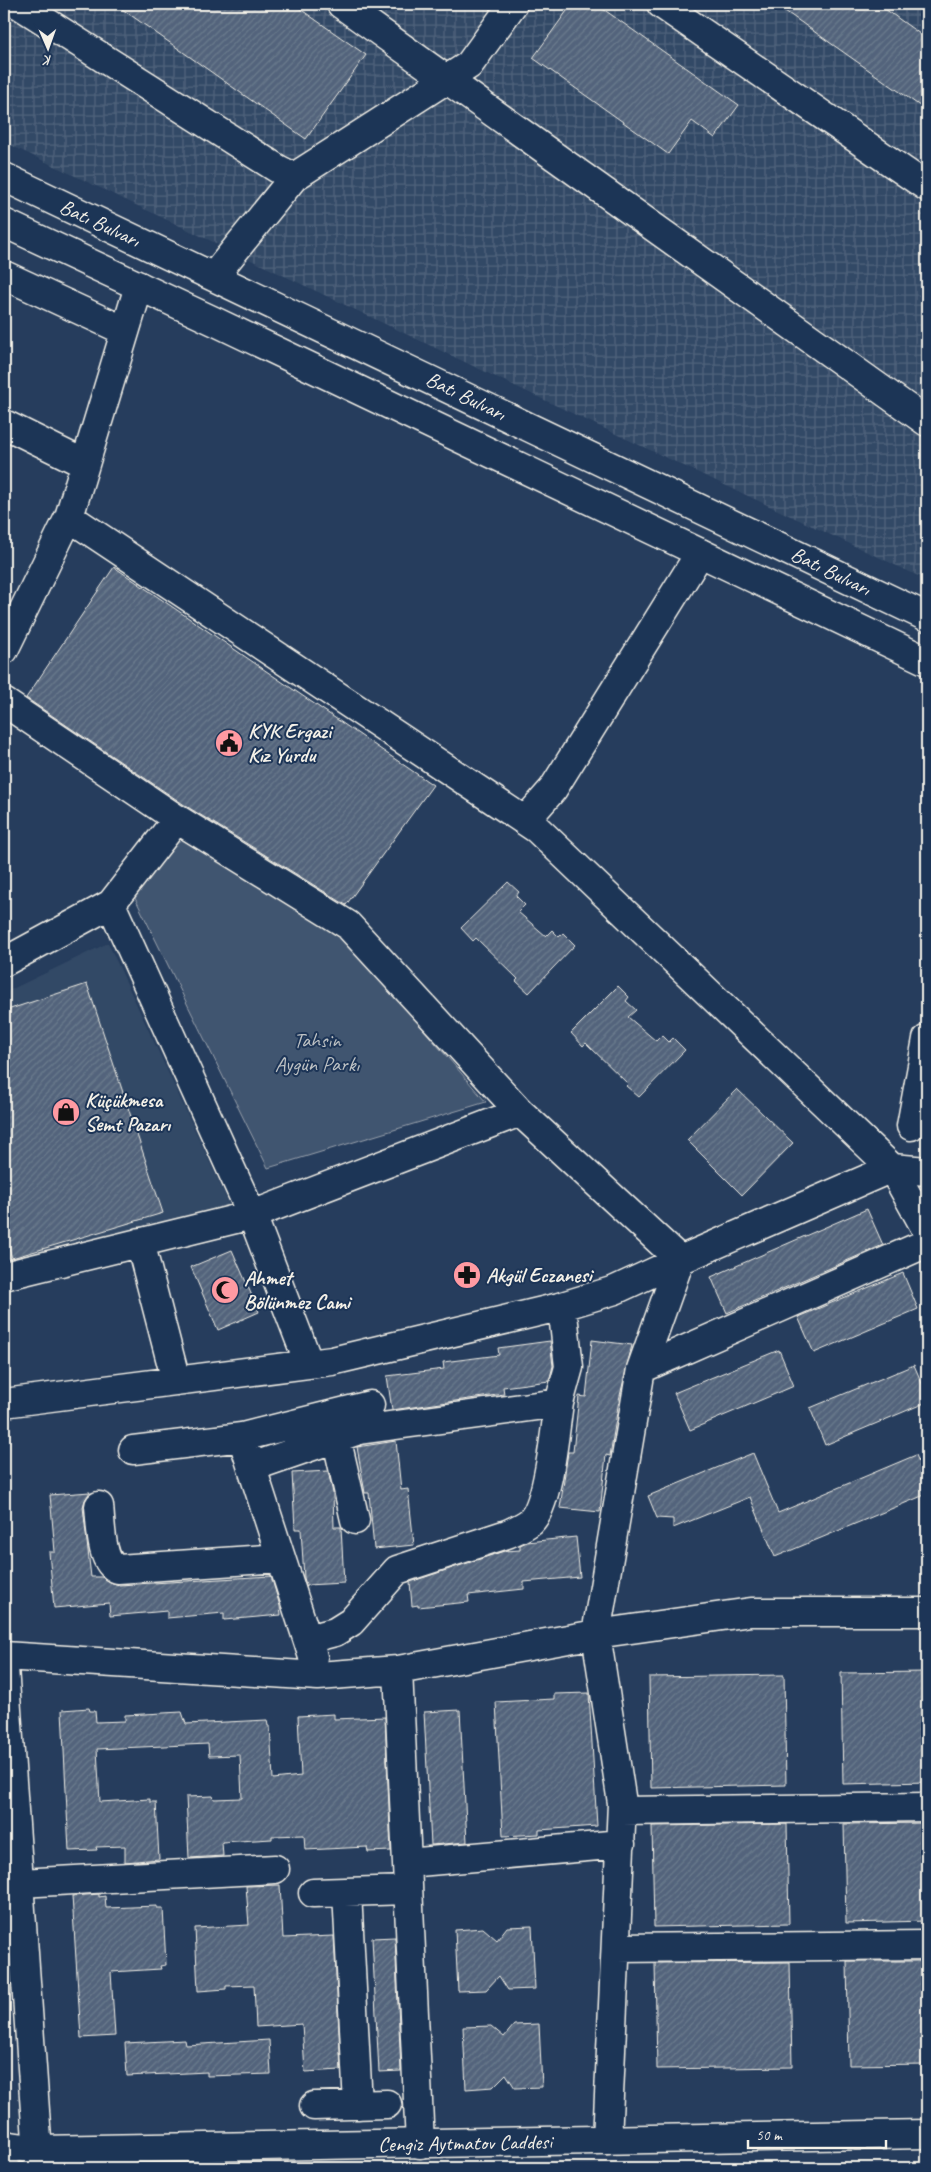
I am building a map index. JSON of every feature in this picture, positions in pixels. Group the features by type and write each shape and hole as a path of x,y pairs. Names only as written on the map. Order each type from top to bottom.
{"street":[{"path":"18,4 270,164 294,177"},
{"path":"341,4 927,422"},
{"path":"214,276 294,177 469,65 514,4"},
{"path":"661,4 927,187"},
{"name":"Batı Bulvarı","path":"4,178 214,276 927,617"},
{"name":"Batı Bulvarı","path":"4,224 139,286 927,661"},
{"path":"4,275 125,331"},
{"path":"4,650 69,517 139,286"},
{"path":"4,424 85,464"},
{"path":"69,517 525,821 544,836 892,1168 927,1231"},
{"path":"525,821 553,789 700,553"},
{"path":"4,702 178,819 348,925 520,1112 680,1260"},
{"path":"4,962 111,904 178,819"},
{"path":"111,904 252,1215 309,1364"},
{"path":"911,1126 927,1039"},
{"path":"4,1276 252,1215 520,1112"},
{"path":"4,1403 332,1361 559,1307 615,1290 892,1168 927,1171"},
{"path":"140,1242 176,1381"},
{"path":"641,1369 927,1243"},
{"path":"607,2140 622,1803 596,1634 641,1369 680,1260"},
{"path":"308,1639 335,1632 351,1622 397,1570 507,1534 521,1528 532,1520 540,1508 545,1488 559,1403 568,1367 564,1323 559,1307"},
{"path":"133,1450 334,1426 359,1430 559,1403"},
{"path":"252,1467 334,1426 370,1405"},
{"path":"334,1426 354,1520"},
{"path":"242,1437 308,1639 318,1676"},
{"path":"99,1506 105,1556 110,1565 118,1569 280,1558"},
{"path":"4,1656 318,1676 398,1670 596,1634 751,1612 927,1612"},
{"path":"4,1667 39,2159"},
{"path":"398,1670 420,2144"},
{"path":"622,1811 927,1807"},
{"path":"407,1863 620,1844"},
{"path":"20,1883 276,1869"},
{"path":"313,1893 408,1890"},
{"path":"346,1892 358,2105"},
{"path":"616,1948 927,1945"},
{"path":"314,2106 387,2104"},
{"name":"Cengiz Aytmatov Caddesi","path":"4,2145 39,2159 420,2144 927,2134"},
{"path":"4,2155 5,2168"}],"shaded area":[{"path":"4,4 927,4 927,580 603,428 4,142"},
{"name":"Küçükmesa Semt Pazarı","path":"108,943 231,1208 4,1266 4,993"}],"green space":[{"name":"Tahsin Aygün Parkı","path":"179,838 336,928 486,1102 268,1168 131,890"}],"building":[{"path":"115,4 293,4 366,55 306,139"},
{"path":"572,4 596,4 739,105 715,138 692,121 668,154 533,58"},
{"path":"775,4 878,4 927,39 927,111"},
{"name":"KYK Ergazi Kız Yurdu","path":"114,567 433,785 346,905 186,806 26,698"},
{"path":"508,882 519,892 516,896 525,905 518,912 546,936 552,930 559,937 563,933 575,945 529,993 516,981 518,979 476,938 473,941 461,928"},
{"name":"Küçükmesa Semt Pazarı","path":"87,984 163,1213 12,1258 4,1233 4,1011"},
{"path":"618,986 629,997 626,1001 636,1010 628,1017 656,1041 662,1035 669,1042 673,1038 685,1050 639,1097 626,1086 628,1084 586,1043 583,1046 571,1033"},
{"path":"737,1089 793,1143 742,1195 687,1140"},
{"path":"867,1209 883,1245 727,1313 711,1277"},
{"name":"Ahmet Bölünmez Cami","path":"232,1250 259,1312 218,1330 191,1267"},
{"path":"903,1273 918,1309 814,1353 798,1317"},
{"path":"592,1340 632,1345 619,1400 610,1456 606,1455 600,1512 560,1508 568,1452 573,1452 579,1396 586,1397"},
{"path":"550,1341 553,1366 549,1381 503,1387 504,1394 392,1410 387,1376 444,1369 443,1362 499,1355 498,1348"},
{"path":"779,1350 794,1386 690,1430 674,1393"},
{"path":"914,1365 927,1395 927,1402 825,1445 810,1408"},
{"path":"396,1441 401,1490 408,1489 414,1545 374,1549 369,1493 365,1493 357,1447"},
{"path":"753,1453 778,1513 916,1455 927,1481 927,1494 775,1557 750,1497 673,1528 673,1519 657,1518 648,1496"},
{"path":"328,1471 333,1493 334,1527 341,1527 344,1583 306,1585 301,1529 295,1529 292,1473"},
{"path":"90,1492 83,1507 91,1577 102,1577 119,1585 271,1576 281,1615 224,1620 224,1613 167,1618 167,1611 110,1616 109,1603 54,1608 49,1552 55,1552 50,1495"},
{"path":"576,1537 580,1577 524,1582 524,1589 468,1595 469,1602 412,1606 410,1582 504,1551 520,1550 520,1545 527,1542"},
{"path":"927,1672 927,1782 843,1784 841,1673"},
{"path":"784,1675 786,1785 651,1788 649,1677"},
{"path":"589,1693 597,1826 539,1830 539,1834 503,1836 496,1702 554,1699 554,1694"},
{"path":"89,1708 90,1711 95,1711 96,1722 125,1721 125,1715 182,1712 186,1724 267,1720 268,1726 270,1726 273,1779 301,1776 298,1716 334,1714 334,1719 385,1717 391,1851 368,1852 367,1847 305,1850 304,1835 272,1836 272,1839 222,1842 223,1856 189,1858 186,1797 242,1798 240,1755 209,1756 208,1744 97,1749 100,1802 150,1799 150,1802 156,1802 159,1859 125,1862 125,1846 96,1847 97,1850 69,1851 62,1710"},
{"path":"460,1710 467,1842 431,1845 424,1712"},
{"path":"927,1823 927,1921 846,1923 844,1824"},
{"path":"787,1824 789,1924 654,1927 652,1826"},
{"path":"280,1885 283,1938 334,1936 341,2070 305,2072 302,2024 256,2027 254,1985 226,1986 226,1989 198,1991 195,1928 249,1925 246,1886"},
{"path":"99,1894 99,1897 105,1896 106,1908 157,1906 157,1908 163,1908 166,1965 160,1966 161,1969 111,1972 115,2036 81,2038 72,1896"},
{"path":"532,1926 535,1989 508,1990 499,1976 486,1990 458,1991 455,1930 483,1928 497,1940 507,1927"},
{"path":"395,1937 401,2071 379,2072 372,1938"},
{"path":"847,1961 927,1961 927,2064 849,2065"},
{"path":"790,1962 792,2067 657,2069 655,1963"},
{"path":"539,2024 542,2087 515,2088 506,2074 493,2087 466,2089 463,2027 491,2026 504,2037 514,2025"},
{"path":"185,2040 186,2045 269,2040 271,2074 207,2076 207,2072 127,2076 125,2043"}],"place":[{"name":"KYK Ergazi Kız Yurdu","path":"229,743"},
{"name":"Küçükmesa Semt Pazarı","path":"66,1112"},
{"name":"Akgül Eczanesi","path":"467,1275"},
{"name":"Ahmet Bölünmez Cami","path":"225,1290"}]}
